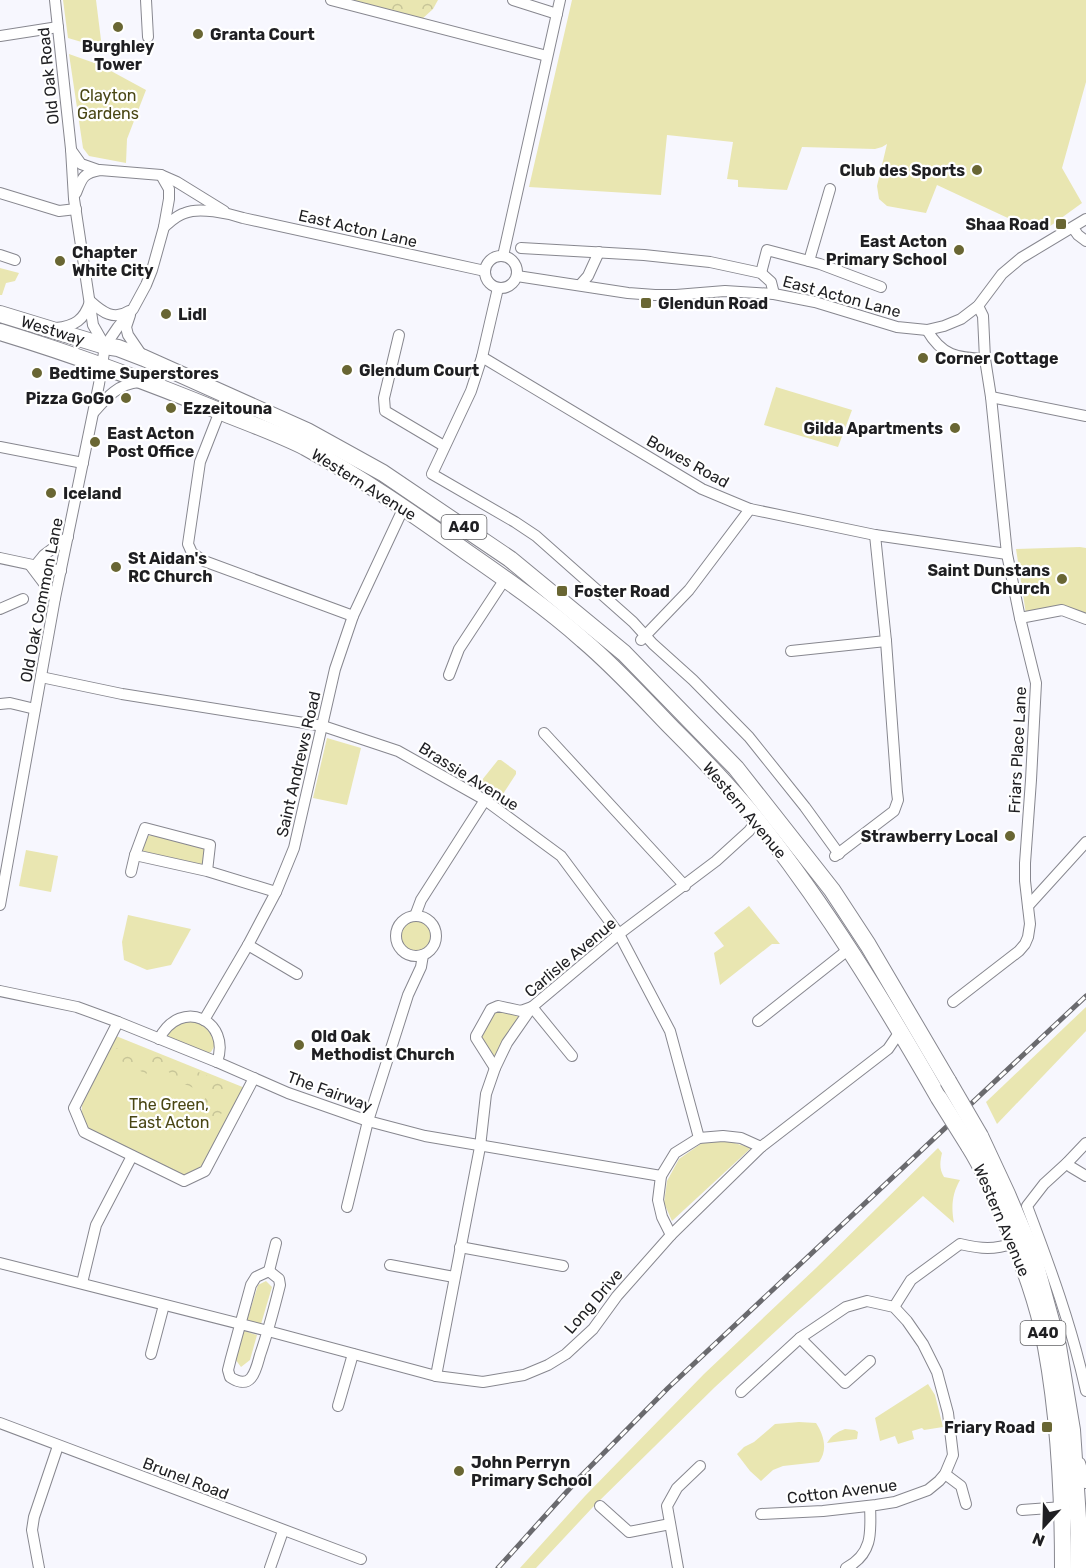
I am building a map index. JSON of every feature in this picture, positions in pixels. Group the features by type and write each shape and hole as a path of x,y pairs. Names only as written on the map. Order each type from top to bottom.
{"highway":[{"name":"Westway","path":"0,314 105,346"},
{"name":"Westway","path":"0,332 54,350"},
{"name":"Western Avenue","path":"105,346 118,348 144,358 307,431 383,473 510,559 624,653 736,768 832,890 874,955 948,1081 974,1141 984,1172 1015,1243 1042,1326 1055,1408 1063,1507 1079,1568"},
{"name":"Western Avenue","path":"54,350 149,383 302,446 404,507 505,579 609,662 723,780 757,820 798,873 849,949 901,1030 939,1098 974,1141 1007,1194 1033,1254 1058,1346 1072,1430 1071,1533 1063,1568"}],"street":[{"name":"Old Oak Road","path":"55,0 75,204 93,325 105,346"},
{"path":"146,0 148,37"},
{"path":"331,0 547,56"},
{"path":"513,0 557,14"},
{"path":"503,256 560,0"},
{"path":"0,36 58,27"},
{"path":"71,149 81,164 100,170 161,175"},
{"path":"0,193 59,211 75,204 82,177 100,170"},
{"name":"East Acton Lane","path":"161,175 177,182 225,213"},
{"name":"Old Oak Common Lane","path":"144,358 126,327 146,285 164,227 169,189 161,175"},
{"path":"809,261 830,189"},
{"name":"East Acton Lane","path":"164,227 184,213 194,211 225,213 485,271"},
{"name":"East Acton Lane","path":"517,276 655,295 725,291 774,294 815,302 897,327 927,330 961,319 978,306 1002,274 1021,258 1086,219"},
{"path":"1073,228 1086,242"},
{"path":"521,248 710,262 761,273 771,282 774,294"},
{"path":"761,273 766,250 809,261 881,287"},
{"path":"580,285 588,276 599,252"},
{"path":"0,255 15,260"},
{"path":"503,256 513,261 517,276 512,285 498,288 487,280 485,271 489,262 503,256"},
{"path":"498,288 482,357 471,392 432,474 536,536 626,616 643,638 693,680 749,737 805,807 837,855 894,811 898,800 874,535"},
{"path":"40,326 58,328 72,325 83,317 90,301 104,313 115,316 123,315 133,309"},
{"name":"Friars Place Lane","path":"953,1002 1019,951 1028,937 1030,924 1025,862 1036,683 1007,554 985,359 983,316 978,306"},
{"name":"Old Oak Common Lane","path":"0,905 55,598 105,346 133,309"},
{"path":"927,330 944,351 965,358 985,359"},
{"path":"399,335 384,398 385,411 444,446"},
{"name":"Bowes Road","path":"482,357 702,489 750,509 874,535 1007,554"},
{"path":"93,414 110,394 120,387 133,383 149,383"},
{"path":"991,397 1086,416"},
{"path":"220,411 200,462 188,544 192,553 204,561 353,616"},
{"path":"0,447 83,463"},
{"name":"Saint Andrews Road","path":"204,1020 276,892 294,848 335,669 353,616 404,507"},
{"path":"643,638 689,590 750,509"},
{"path":"32,565 68,537"},
{"path":"0,558 61,571"},
{"path":"32,565 55,598"},
{"path":"449,675 459,649 505,579"},
{"path":"0,609 23,599"},
{"path":"1020,618 1062,610 1086,619"},
{"path":"790,651 885,641"},
{"name":"Brassie Avenue","path":"41,677 122,694 323,726 398,751 485,800 561,856 619,934 670,1031 699,1138"},
{"path":"0,704 10,703 36,709"},
{"path":"544,733 685,886"},
{"path":"415,916 421,900 485,800"},
{"name":"Carlisle Avenue","path":"436,1376 480,1146 486,1094 507,1043 532,1007 619,934 716,861 749,831 757,820"},
{"path":"131,872 145,828 210,845 207,871"},
{"path":"1028,906 1086,842"},
{"path":"135,855 207,871 276,892"},
{"path":"415,916 428,919 435,929 436,942 429,952 417,956 404,952 399,946 396,933 403,921 415,916"},
{"path":"248,945 297,974"},
{"path":"758,1021 849,949"},
{"path":"347,1207 368,1121 408,994 421,967 423,955"},
{"name":"The Fairway","path":"0,991 77,1007 217,1062 288,1093 368,1121 425,1137 661,1176"},
{"path":"495,1068 476,1038 490,1009 498,1006 521,1011 532,1007 572,1056"},
{"path":"159,1039 169,1024 176,1019 185,1016 197,1017 215,1030 221,1046 217,1062"},
{"path":"118,1022 74,1108 84,1132 184,1181 205,1171 254,1078"},
{"name":"Long Drive","path":"0,1263 436,1376 483,1382 524,1375 566,1354 593,1329 617,1296 671,1235 761,1147 888,1049 901,1030"},
{"path":"671,1235 662,1217 658,1200 661,1176 675,1153 699,1138 723,1136 741,1138 761,1147"},
{"path":"1086,1143 1044,1184 1027,1206 1079,1358 1086,1391"},
{"path":"82,1283 96,1225 132,1156"},
{"path":"1067,1163 1086,1176"},
{"path":"268,1271 279,1279 280,1286 268,1331 257,1367 251,1378 246,1382 237,1382 230,1377 228,1370 251,1285 256,1277 268,1271 276,1243"},
{"path":"894,1307 911,1280 960,1244 983,1249 1015,1243"},
{"path":"460,1246 563,1266"},
{"path":"390,1265 454,1277"},
{"path":"741,1392 800,1338 846,1307 867,1301 894,1307 923,1344 937,1372 951,1431 952,1455 945,1474 961,1486 966,1504"},
{"path":"152,1354 164,1305"},
{"path":"800,1338 845,1383 870,1361"},
{"path":"338,1406 353,1354"},
{"name":"Brunel Road","path":"0,1423 361,1559"},
{"path":"1072,1430 1086,1483"},
{"path":"39,1568 32,1530 34,1517 58,1446"},
{"path":"678,1568 668,1506 677,1488 700,1466"},
{"name":"Cotton Avenue","path":"761,1514 823,1511 896,1502 928,1490 945,1474"},
{"path":"600,1506 629,1532 670,1524"},
{"path":"846,1568 857,1562 867,1547 871,1531 870,1506"},
{"path":"1022,1510 1063,1507"},
{"path":"270,1568 283,1531"}],"green space":[{"path":"63,0 96,0 102,48 68,38"},
{"path":"356,0 438,0 433,9 421,20 354,3"},
{"path":"572,0 1086,0 1086,82 1062,168 1082,203 1042,232 937,185 926,213 887,206 879,199 877,186 887,144 875,149 802,147 787,190 738,187 738,180 727,179 733,142 667,135 661,195 529,187"},
{"name":"Clayton Gardens","path":"69,54 100,65 146,90 127,139 126,163 89,156 83,148"},
{"path":"0,268 19,273 15,281 6,283 2,295 0,295"},
{"path":"776,387 852,410 838,447 764,425"},
{"path":"1086,548 1086,616 1026,614 1016,549"},
{"path":"327,738 361,748 347,805 313,798"},
{"path":"498,760 516,771 499,800 478,785"},
{"path":"153,835 206,849 205,867 142,851 148,836"},
{"path":"26,850 58,856 51,892 19,886"},
{"path":"749,906 780,944 772,944 720,985 714,953 724,946 714,933"},
{"path":"128,915 191,929 171,965 147,970 124,960 122,942"},
{"path":"417,920 428,925 433,936 428,947 417,952 406,947 401,936 406,925"},
{"path":"1086,1007 1086,1031 997,1124 986,1102"},
{"path":"496,1009 518,1015 518,1017 494,1061 480,1040 480,1032"},
{"path":"188,1021 199,1023 209,1031 215,1045 211,1052 205,1054 170,1039 168,1036 170,1028"},
{"name":"The Green, East Acton","path":"116,1036 245,1088 201,1171 184,1179 87,1131 81,1122 82,1105"},
{"path":"115,1048 154,1053 224,1083 230,1092 224,1109 212,1130 199,1129 196,1119 205,1101 205,1093 182,1083 158,1063 146,1074 114,1057"},
{"path":"728,1141 751,1148 672,1221 664,1203 667,1181 679,1159 702,1143"},
{"path":"938,1148 942,1153 940,1165 944,1177 960,1180 953,1201 954,1223 923,1196 715,1387 593,1507 536,1568 520,1568 585,1496 704,1374"},
{"path":"266,1281 272,1287 261,1324 247,1320 258,1285"},
{"path":"244,1331 257,1335 250,1360 241,1367 235,1359"},
{"path":"928,1384 935,1395 943,1427 912,1431 914,1439 898,1444 895,1436 880,1441 875,1418"},
{"path":"816,1423 819,1428 824,1448 819,1462 783,1466 773,1470 761,1481 737,1454 775,1424"},
{"path":"845,1429 858,1432 857,1439 827,1443 835,1434"}],"railway":[{"path":"498,1568 581,1476 668,1388 1086,996"}],"place":[{"name":"Burghley Tower","path":"118,27"},
{"name":"Granta Court","path":"198,34"},
{"name":"Club des Sports","path":"977,170"},
{"name":"Shaa Road","path":"1061,224"},
{"name":"East Acton Primary School","path":"959,250"},
{"name":"Chapter White City","path":"60,261"},
{"name":"Glendun Road","path":"646,303"},
{"name":"Lidl","path":"166,314"},
{"name":"Corner Cottage","path":"923,358"},
{"name":"Glendum Court","path":"347,370"},
{"name":"Bedtime Superstores","path":"37,373"},
{"name":"Pizza GoGo","path":"126,398"},
{"name":"Ezzeitouna","path":"171,408"},
{"name":"Gilda Apartments","path":"955,428"},
{"name":"East Acton Post Office","path":"95,442"},
{"name":"Iceland","path":"51,493"},
{"name":"St Aidan's RC Church","path":"116,567"},
{"name":"Saint Dunstans Church","path":"1062,579"},
{"name":"Foster Road","path":"562,591"},
{"name":"Strawberry Local","path":"1010,836"},
{"name":"Old Oak Methodist Church","path":"299,1045"},
{"name":"Friary Road","path":"1047,1427"},
{"name":"John Perryn Primary School","path":"459,1471"}]}
